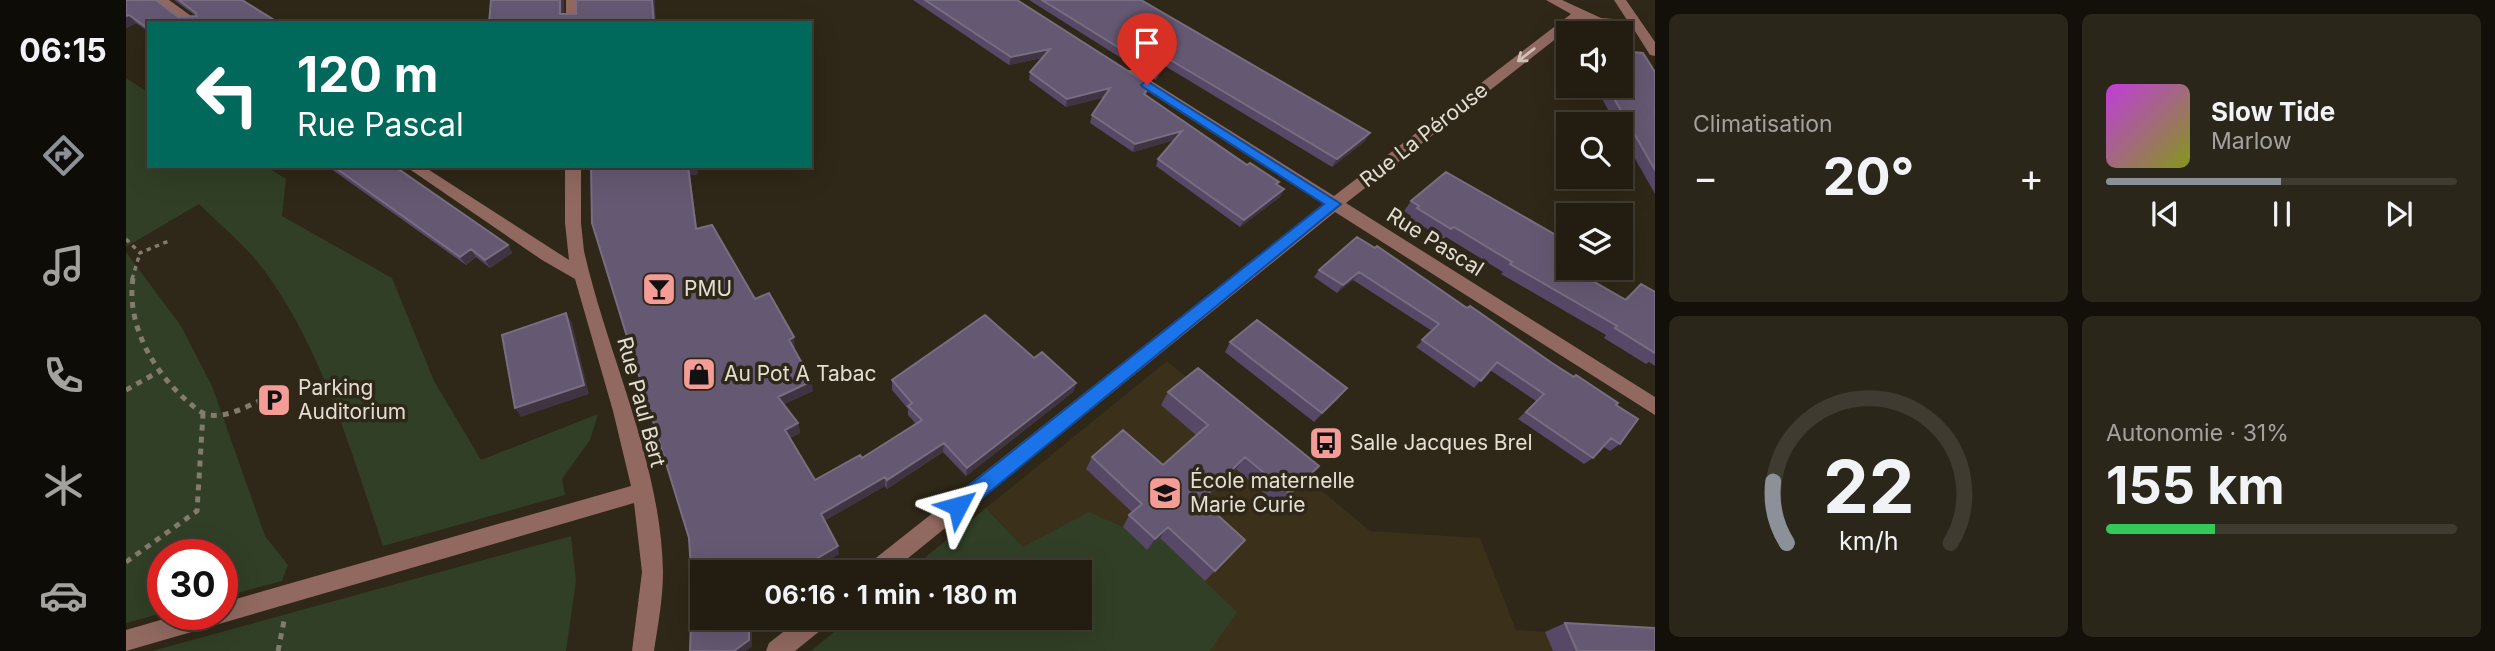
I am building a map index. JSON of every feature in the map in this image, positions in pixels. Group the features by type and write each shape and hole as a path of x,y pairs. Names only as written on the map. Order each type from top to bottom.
{"street":[{"path":"160,0 192,21"},
{"path":"572,0 572,21"},
{"path":"1552,0 1598,22 1637,25"},
{"path":"1620,0 1655,52"},
{"name":"Rue La Pérouse","path":"890,560 1334,204 1580,13"},
{"name":"Rue Pascal","path":"1118,66 1655,407"},
{"path":"415,168 548,256 580,274"},
{"name":"Rue Paul Bert","path":"573,168 573,239 580,274 593,309 641,492 652,563 651,606 643,651"},
{"path":"238,609 641,492"},
{"path":"126,640 163,630"},
{"path":"777,651 803,630"}],"path":[{"path":"126,239 140,253"},
{"path":"140,253 171,240"},
{"path":"140,253 129,299 143,344 158,372 176,392 203,414 223,414 270,396"},
{"path":"126,390 158,372"},
{"path":"126,562 197,512 203,414"}],"shaded area":[{"name":"École maternelle Marie Curie","path":"1167,361 1370,531 1480,538 1516,630 1655,638 1655,651 1026,651 1060,630 1092,630 1092,560 1053,560 1023,547 986,508"}],"green space":[{"path":"126,78 147,92 147,168 268,168 286,179 282,216 392,278 434,381 481,460 598,414 590,440 562,479 565,495 383,546 347,439 319,367 284,300 256,260 199,204 126,247"},
{"path":"126,252 181,326 212,386 265,536 288,565 282,581 238,593 238,539 147,539 147,617 126,623"},
{"path":"986,508 1023,547 1089,512 1123,527 1147,550 1160,538 1237,612 1210,651 811,651 836,630 1092,630 1092,560 922,560"},
{"path":"571,536 576,581 566,651 152,651 229,630 238,630 238,627"}],"building":[{"path":"126,0 156,0 178,17 197,16 179,0 242,0 276,21 147,21 147,28 129,15 126,16"},
{"path":"491,0 560,0 560,14 576,14 576,0 652,0 654,21 489,21"},
{"path":"925,0 1017,0 1150,85 1144,94 1247,165 1250,163 1279,182 1276,184 1284,189 1244,220 1158,159 1182,131 1135,144 1092,115 1110,88 1067,99 1030,72 1050,49 1011,57"},
{"path":"1042,0 1141,0 1370,133 1337,159 1167,58 1158,72"},
{"path":"1633,52 1643,53 1655,72 1655,170 1633,132 1633,112 1622,112 1614,98 1633,98"},
{"path":"336,168 397,168 508,245 485,260 471,249 460,257"},
{"path":"591,168 688,168 696,229 712,225 755,299 769,293 794,337 789,340 812,381 778,397 798,423 785,430 815,480 860,455 862,458 922,420 908,406 912,403 892,380 985,315 1034,358 1042,352 1076,383 967,468 944,443 887,480 885,477 821,514 838,546 814,560 690,560 689,538 592,223"},
{"path":"1446,172 1556,235 1556,280 1591,280 1626,300 1641,284 1655,292 1655,353 1615,328 1617,326 1510,264 1512,262 1454,227 1451,229 1417,208 1419,206 1411,201"},
{"path":"1357,237 1375,248 1377,246 1467,308 1470,306 1552,363 1574,377 1576,375 1618,403 1616,405 1638,419 1620,444 1611,438 1593,458 1526,412 1544,394 1497,362 1481,381 1422,340 1439,324 1359,272 1343,285 1319,270"},
{"path":"566,313 584,385 515,408 502,335"},
{"path":"1257,320 1347,388 1322,413 1230,342"},
{"path":"1198,368 1319,466 1290,494 1245,457 1201,500 1245,540 1215,571 1168,527 1155,539 1129,515 1142,504 1092,457 1123,430 1163,465 1208,425 1168,392"},
{"path":"1565,623 1655,628 1655,651 1577,651"},
{"path":"691,630 749,630 749,640 734,651 690,651"}],"place":[{"name":"PMU","path":"659,289"},
{"name":"Au Pot A Tabac","path":"699,374"},
{"name":"Parking Auditorium","path":"274,400"},
{"name":"Salle Jacques Brel","path":"1326,443"},
{"name":"École maternelle Marie Curie","path":"1165,493"}],"route":[{"path":"958,506 1334,204 1147,85"}]}
